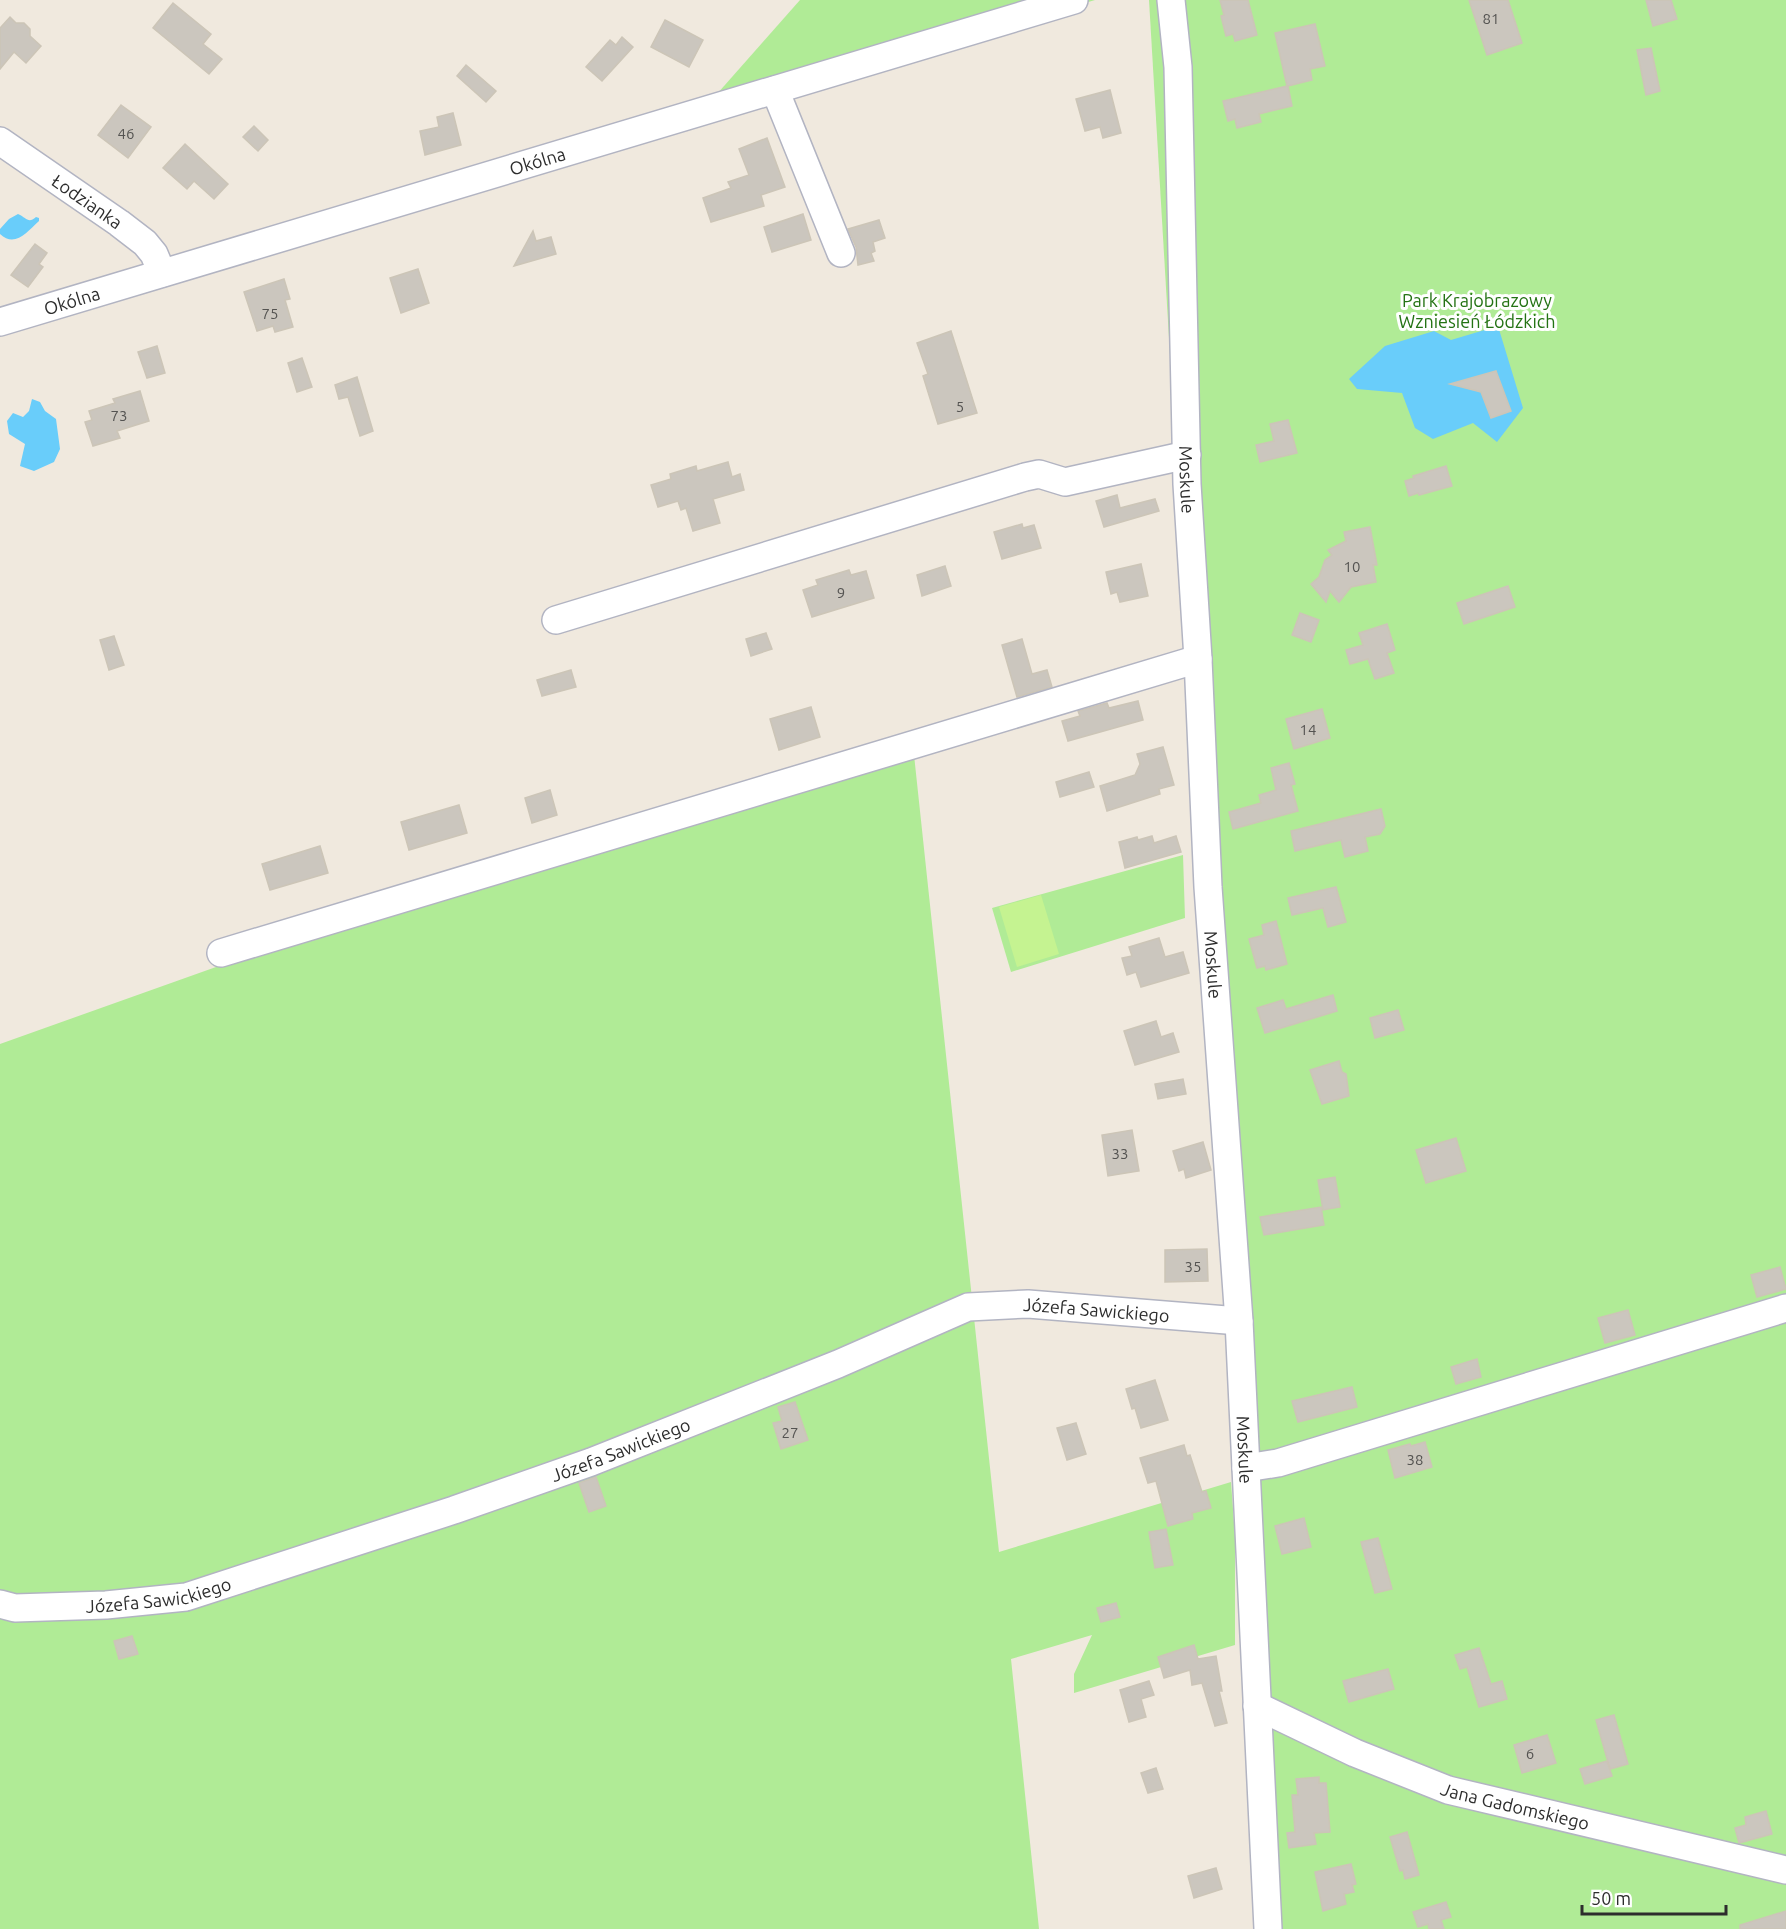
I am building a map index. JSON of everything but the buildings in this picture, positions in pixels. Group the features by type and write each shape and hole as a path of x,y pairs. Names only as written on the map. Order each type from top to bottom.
{"street":[{"name":"Okólna","path":"0,322 1074,0"},
{"name":"Moskule","path":"1171,0 1178,68 1188,505 1198,659 1208,887 1239,1321 1268,1929"},
{"path":"775,90 841,253"},
{"name":"Łodzianka","path":"0,141 145,243 154,254 162,273"},
{"path":"556,620 1025,477 1039,474 1065,482 1187,455"},
{"path":"221,953 1198,659"},
{"name":"Józefa Sawickiego","path":"0,1604 15,1608 94,1605 186,1597 454,1510 591,1462 838,1364 968,1307 1028,1304 1239,1321"},
{"path":"1246,1468 1278,1463 1786,1308"},
{"name":"Jana Gadomskiego","path":"1257,1706 1355,1753 1448,1790 1786,1870"}],"green space":[{"path":"800,0 1095,0 694,120"},
{"name":"Park Krajobrazowy Wzniesień Łódzkich","path":"1149,0 1786,0 1786,1929 1263,1929"},
{"path":"912,736 999,1552 1231,1482 1235,1536 1235,1645 1074,1693 1074,1674 1092,1635 1011,1659 1039,1929 0,1929 0,1044 597,831"},
{"path":"1183,855 1185,918 1011,972 992,908"},
{"path":"1041,895 1059,954 1017,967 999,907"}],"water":[{"path":"18,214 29,220 39,218 39,221 21,237 5,238 0,234 0,229 9,219"},
{"path":"1498,326 1523,408 1497,442 1473,423 1433,439 1415,428 1402,393 1357,389 1349,379 1385,346 1434,331 1451,340"},
{"path":"32,399 40,402 45,411 56,419 60,449 54,462 34,471 20,466 25,444 9,434 7,421 13,413 23,417 29,411"}]}
